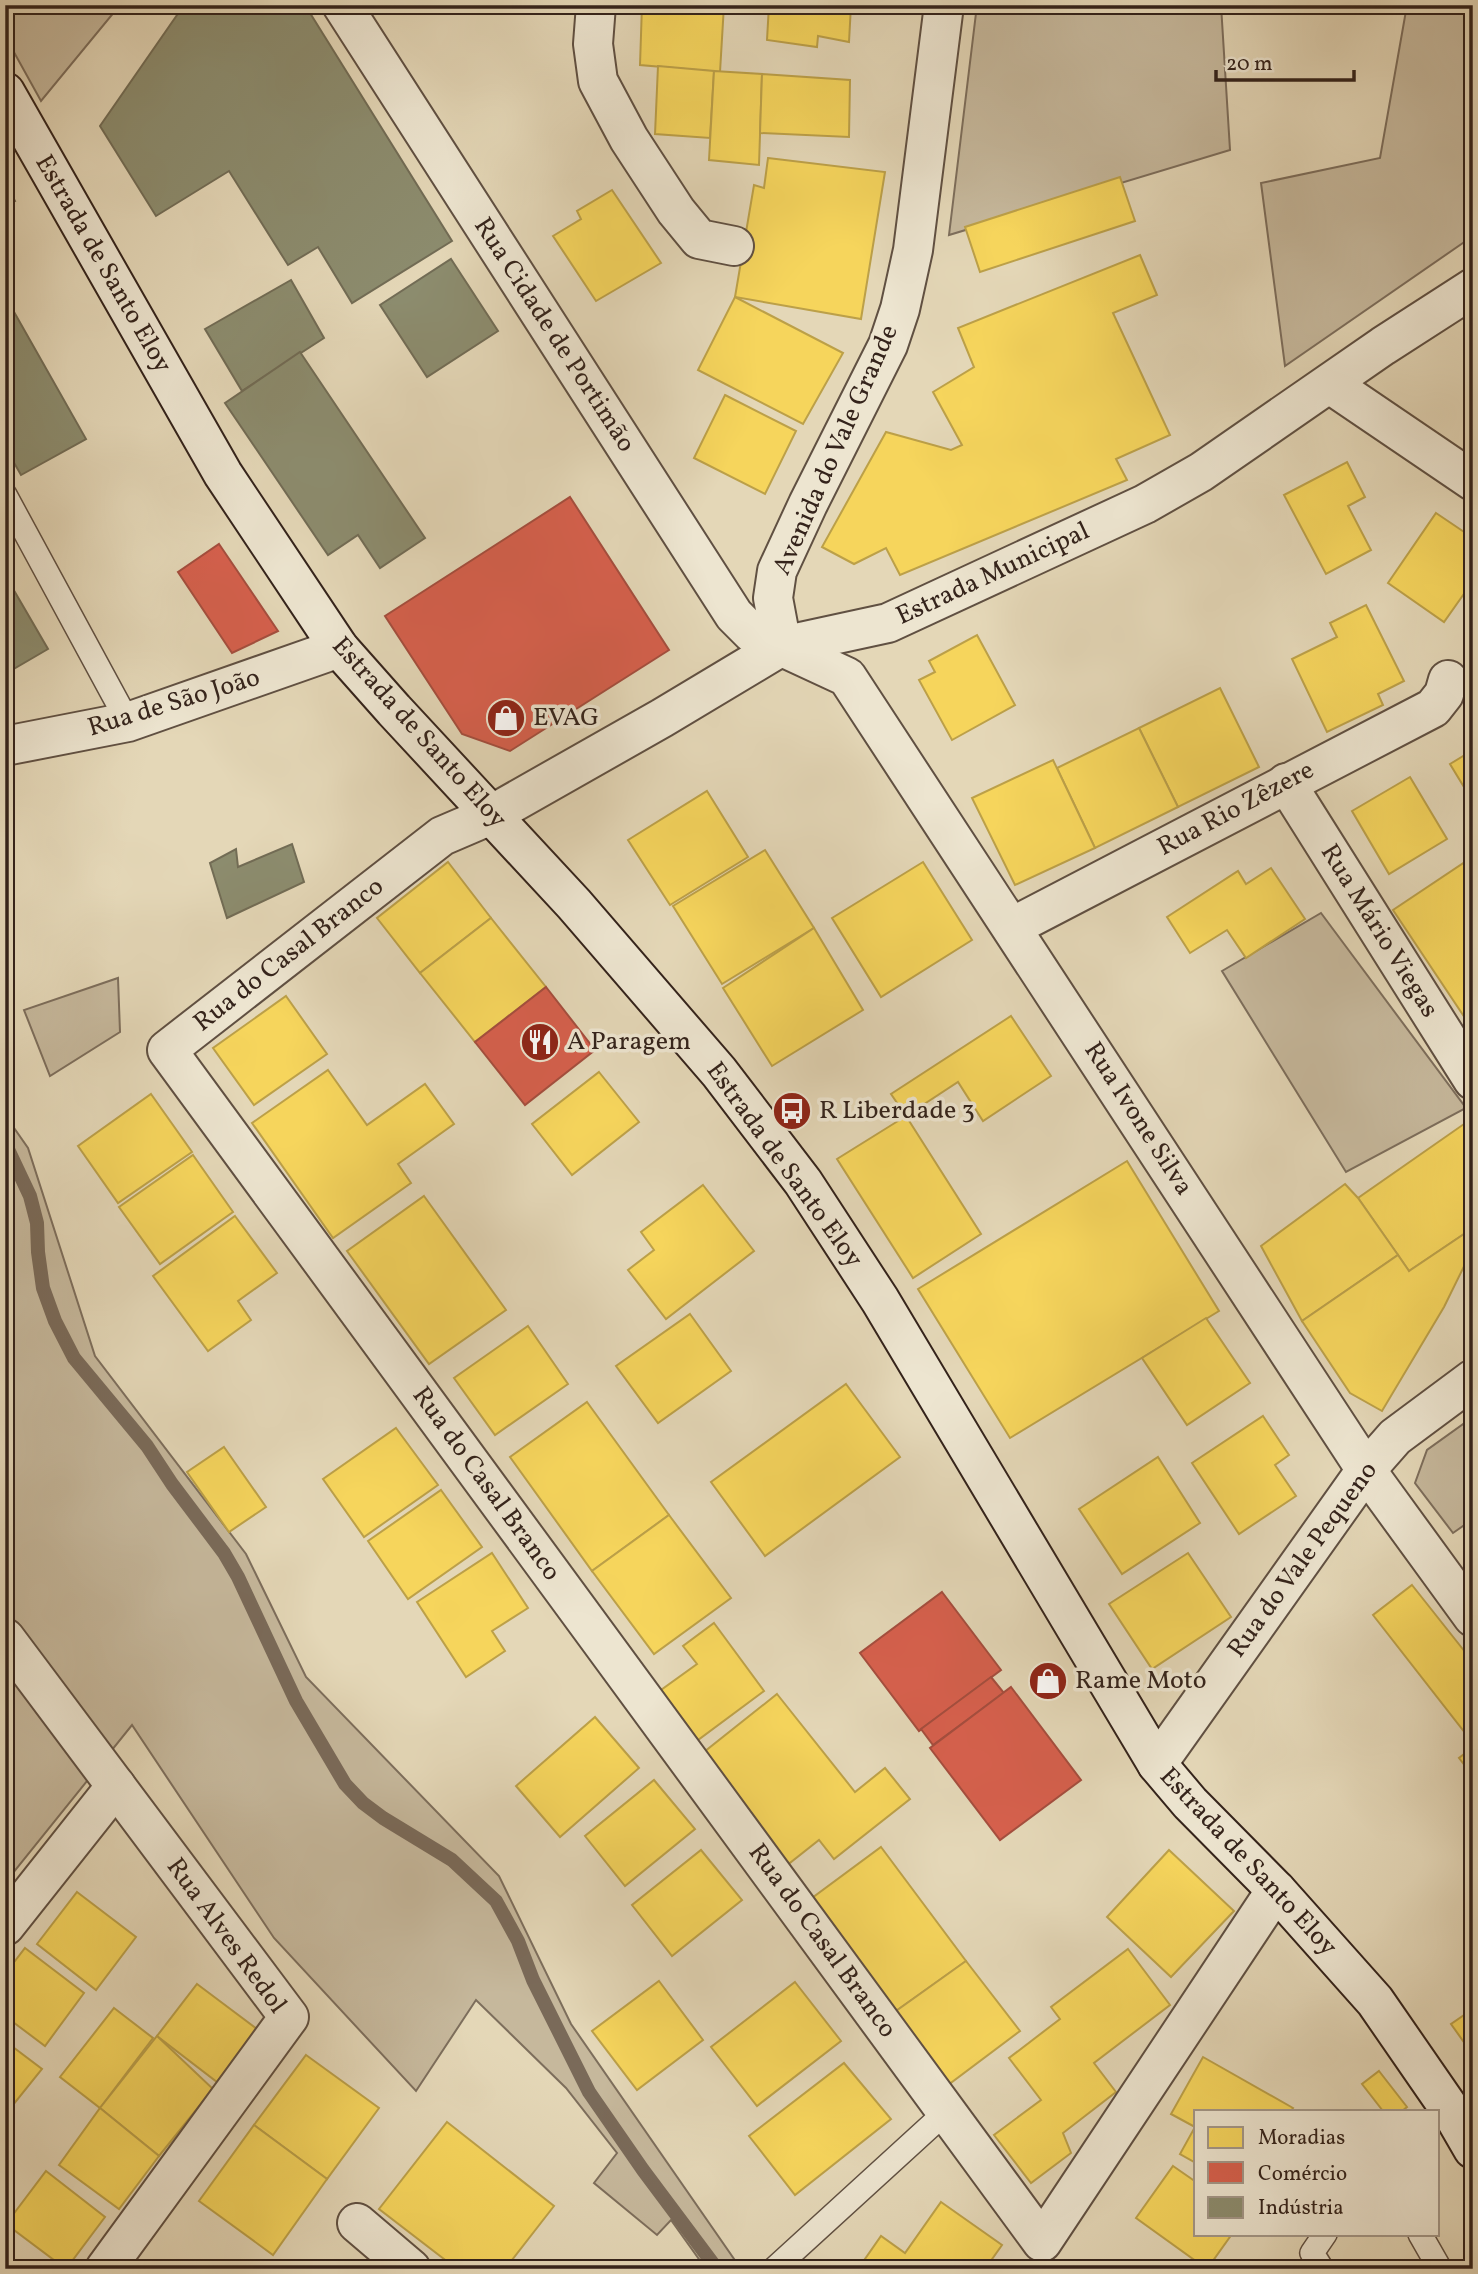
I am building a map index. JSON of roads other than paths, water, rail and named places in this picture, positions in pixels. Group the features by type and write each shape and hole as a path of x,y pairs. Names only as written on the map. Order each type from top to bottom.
{"street":[{"name":"Rua Cidade de Portimão","path":"342,5 734,615 752,633 782,646"},
{"path":"596,5 593,44 598,81 629,139 676,211 699,239 734,246"},
{"name":"Avenida do Vale Grande","path":"782,646 773,598 777,571 888,345 900,309 913,250 944,5"},
{"name":"Estrada de Santo Eloy","path":"5,92 223,474 339,648 574,905 719,1072 803,1182 880,1300 1157,1764 1190,1803 1276,1890 1375,2001 1451,2111 1473,2149"},
{"name":"Estrada Municipal","path":"491,815 663,718 782,646 888,623 1145,504 1201,472 1383,346 1473,288"},
{"path":"1331,384 1473,481"},
{"name":"Rua Ivone Silva","path":"782,646 847,677 1366,1469 1473,1617"},
{"name":"Rua de São João","path":"5,746 128,722 339,648"},
{"name":"Rua Rio Zêzere","path":"1012,927 1433,708 1444,694 1448,680"},
{"name":"Rua Mário Viegas","path":"1286,783 1473,1080"},
{"name":"Rua do Casal Branco","path":"491,815 442,836 167,1049 947,2110 1033,2255 1276,1890"},
{"name":"Rua do Vale Pequeno","path":"1157,1764 1366,1469 1395,1437 1473,1380"},
{"name":"Rua Alves Redol","path":"5,1638 289,2017 105,2269"},
{"path":"5,1926 116,1786"},
{"path":"357,2223 411,2269"}],"lane":[{"path":"5,495 128,722"},
{"path":"774,2269 947,2110"},
{"path":"1322,2269 1312,2253 1324,2236"},
{"path":"1421,2236 1440,2269"}],"waterway":[{"path":"5,1143 30,1196 37,1223 43,1288 55,1321 74,1358 147,1446 224,1553 296,1701 345,1784 363,1803 383,1818 452,1860 496,1901 518,1941 533,1980 589,2092 717,2269"}],"place":[{"name":"EVAG","path":"506,718"},
{"name":"A Paragem","path":"540,1042"},
{"name":"R Liberdade 3","path":"792,1111"},
{"name":"Rame Moto","path":"1048,1681"}]}
